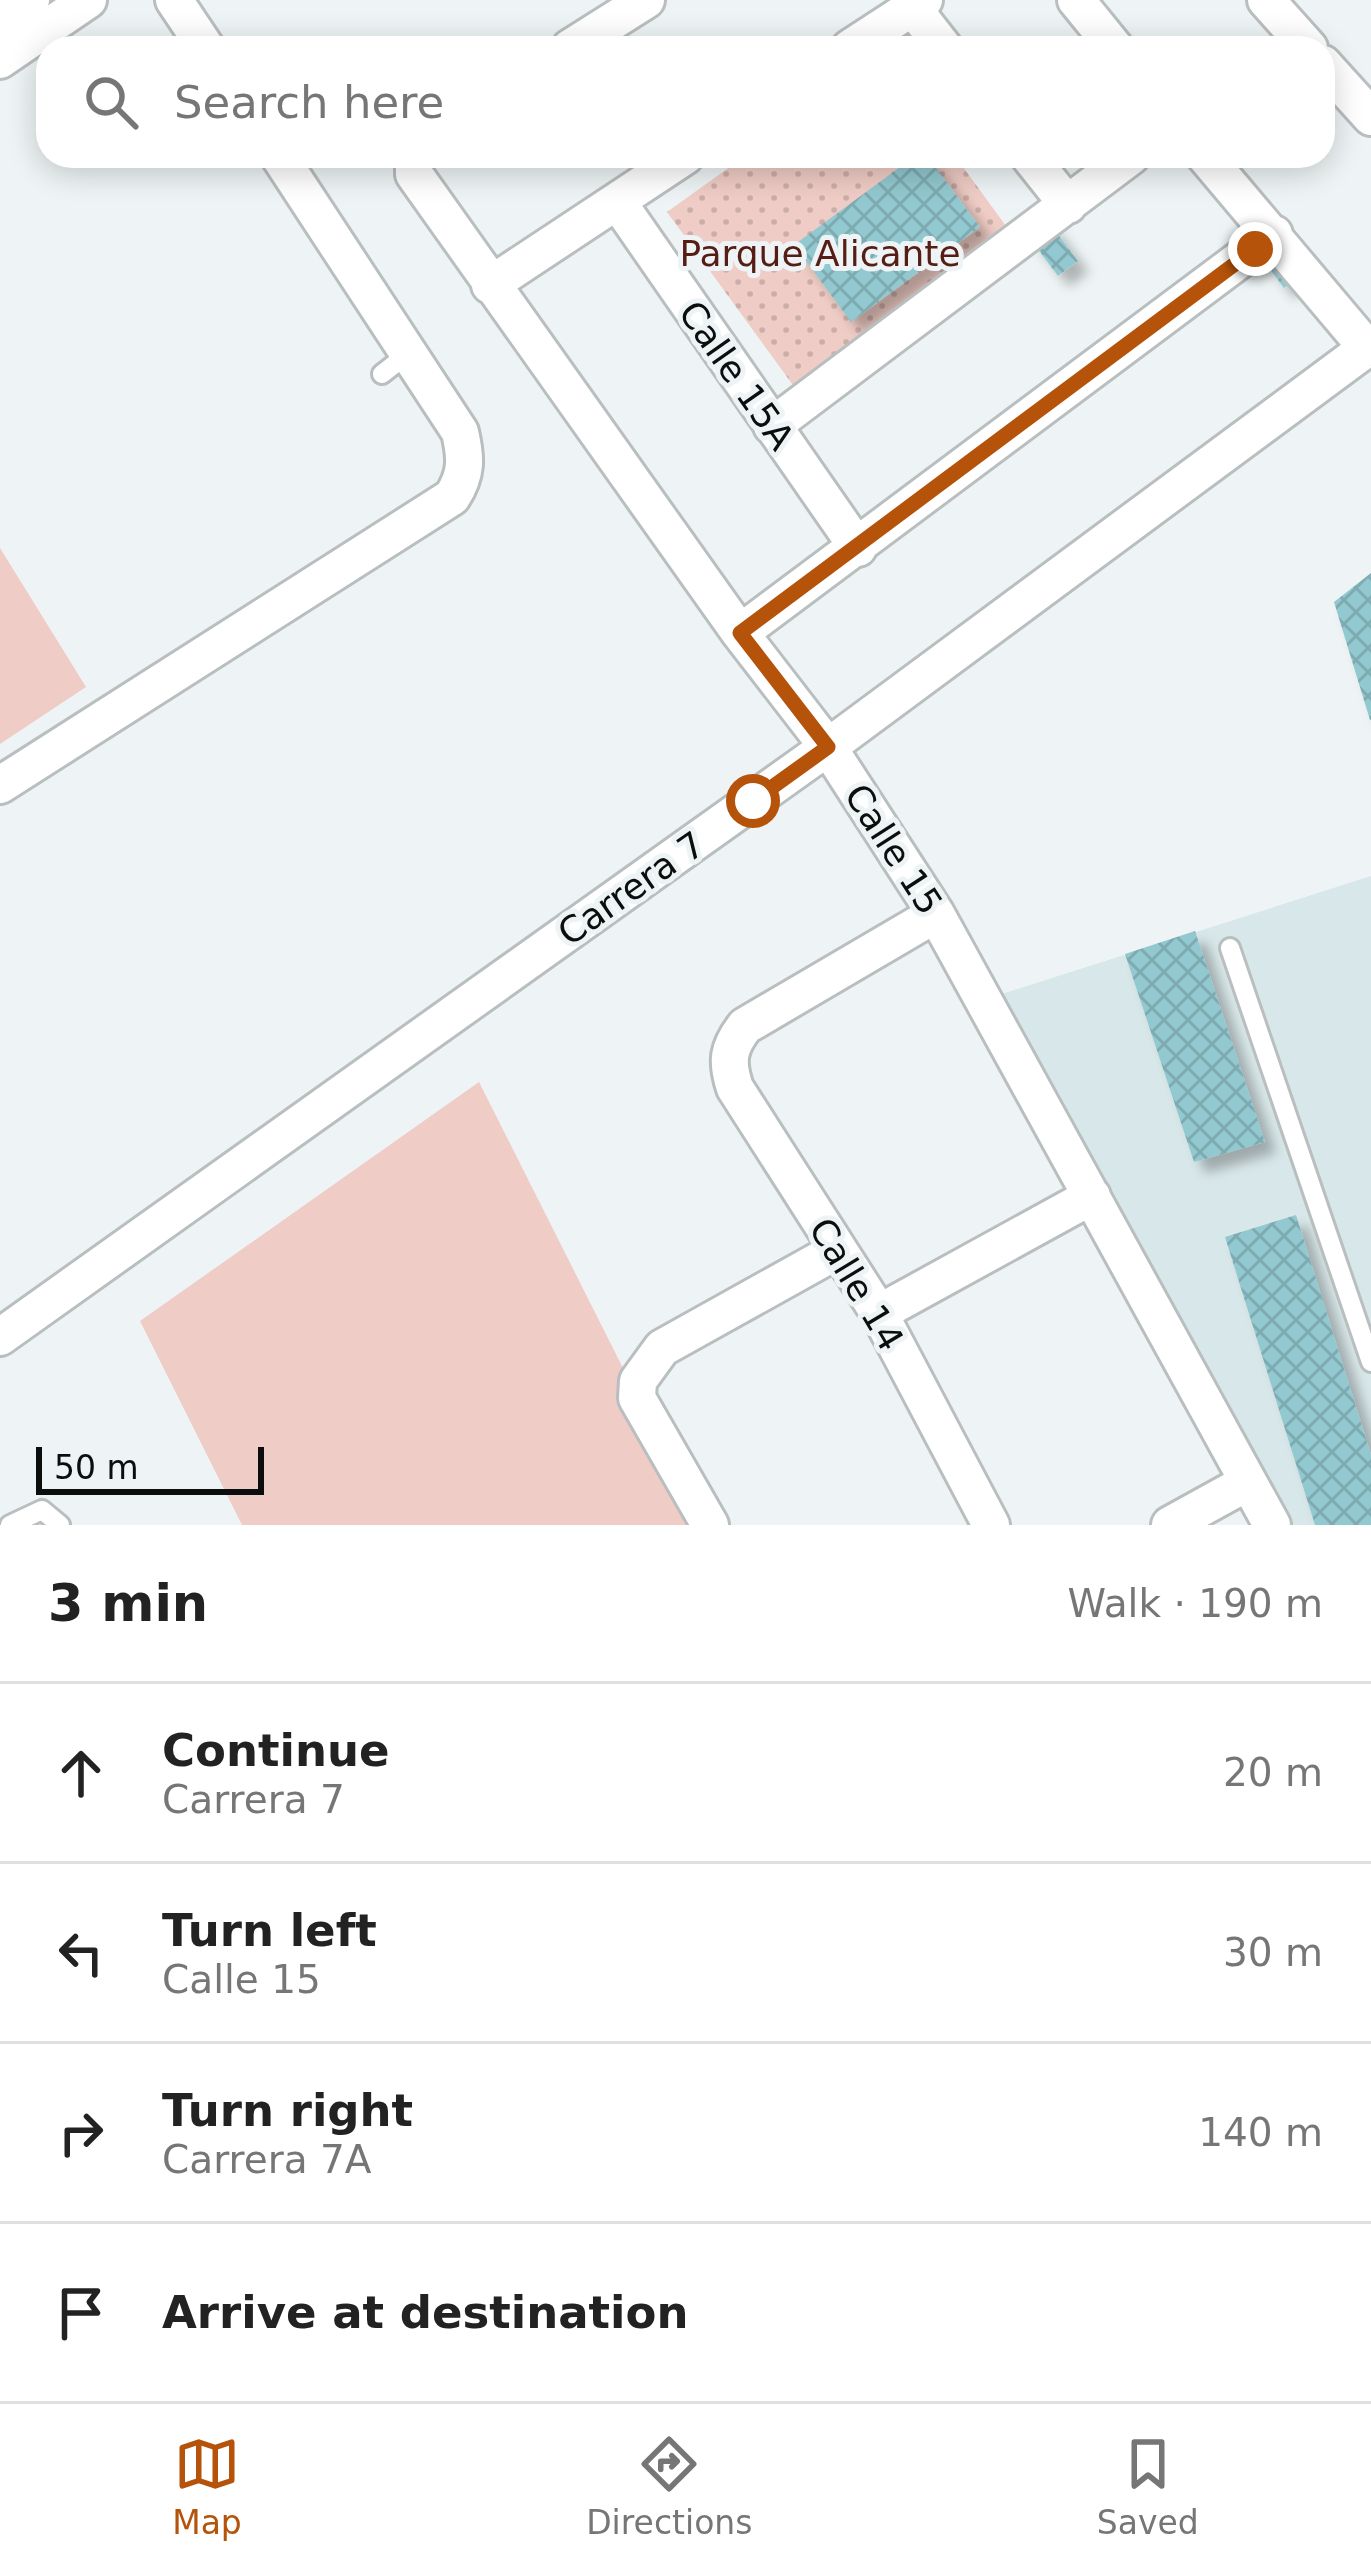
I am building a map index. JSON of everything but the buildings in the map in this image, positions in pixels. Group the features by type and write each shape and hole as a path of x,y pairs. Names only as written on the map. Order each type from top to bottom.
{"street":[{"path":"0,22 32,0"},
{"path":"0,59 88,0"},
{"path":"174,0 198,36"},
{"path":"589,36 646,0"},
{"path":"1076,0 1105,36"},
{"path":"1266,0 1298,36"},
{"path":"869,36 918,4 937,36"},
{"path":"1335,77 1371,117"},
{"path":"0,785 198,673 452,497 463,479 466,457 460,432 396,363 285,168"},
{"name":"Calle 15","path":"414,168 490,285 740,633 828,747 936,914 1272,1525"},
{"path":"490,285 667,168"},
{"path":"1039,168 1068,205"},
{"path":"772,426 1116,168"},
{"path":"1216,168 1369,347"},
{"name":"Calle 15A","path":"616,201 858,548"},
{"path":"740,633 1274,234"},
{"name":"Carrera 7","path":"0,1337 828,747 1369,347"},
{"name":"Calle 14","path":"936,914 745,1026 731,1045 727,1066 735,1088 879,1313 991,1525"},
{"path":"879,1313 1092,1196"},
{"path":"710,1525 637,1398 638,1381 662,1348 838,1250"},
{"path":"1170,1525 1248,1482"}],"lane":[{"path":"1230,948 1371,1362"},
{"path":"10,1525 42,1510 60,1525"}],"shaded area":[{"path":"1371,876 1371,1525 1282,1525 986,999"}],"green space":[{"name":"Parque Alicante","path":"728,168 964,168 1014,237 798,392 667,212"},
{"path":"0,548 86,687 0,744"},
{"path":"479,1082 702,1525 242,1525 140,1321"}],"route":[{"path":"753,801 828,747 740,633 1255,249"}]}
